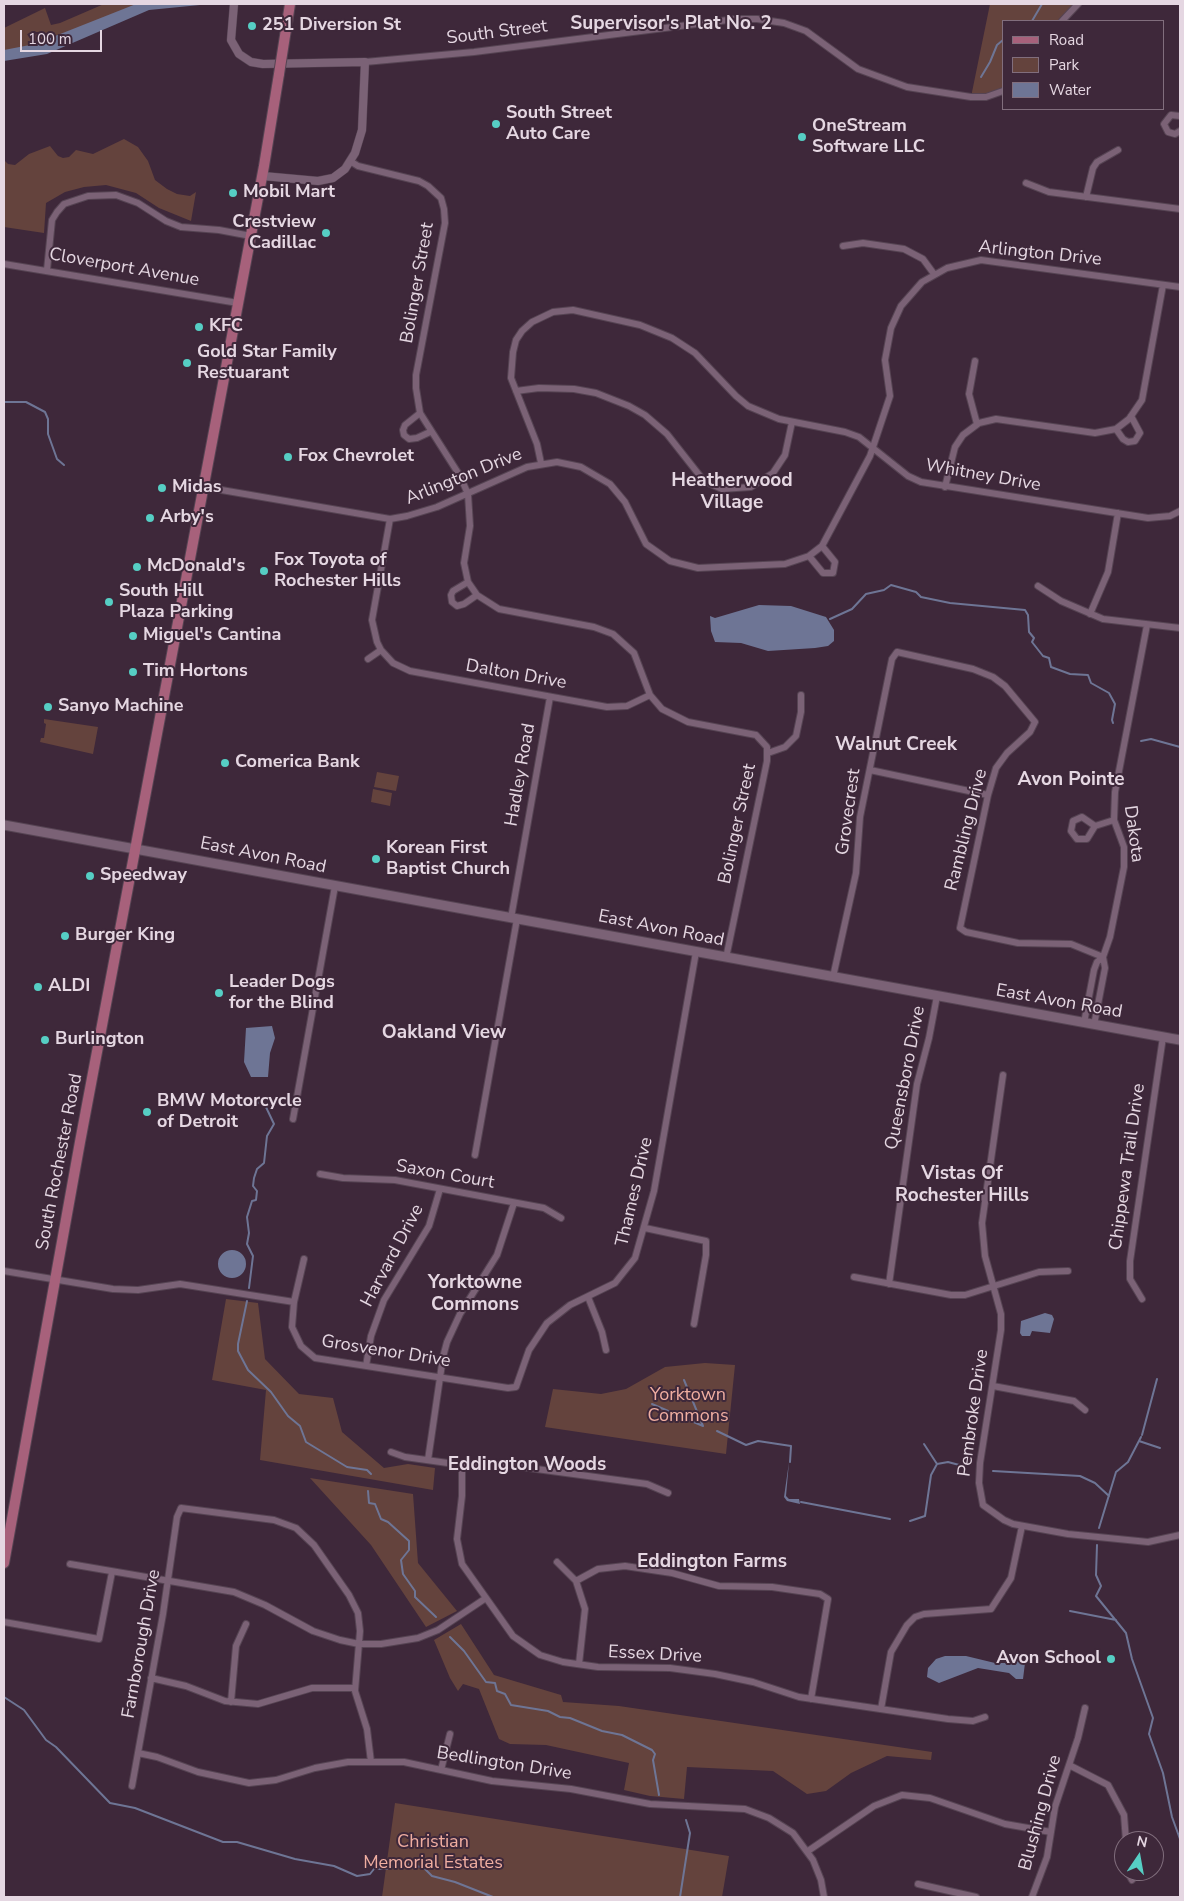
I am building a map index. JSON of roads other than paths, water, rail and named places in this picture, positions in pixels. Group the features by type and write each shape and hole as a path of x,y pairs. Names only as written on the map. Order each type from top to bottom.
{"main road":[{"name":"South Rochester Road","path":"4,1564 55,1280 262,176 290,4"},
{"name":"East Avon Road","path":"4,825 1180,1040"}],"street":[{"path":"1063,20 1078,4"},
{"path":"234,6 231,40 239,54 251,62 260,64 365,62 362,130 350,161 337,176 318,182 262,176"},
{"name":"South Street","path":"365,62 474,52 736,19 760,19 784,23 806,31 858,69 900,85 971,97 986,96 1002,91"},
{"path":"1180,116 1171,115 1164,124 1168,132 1175,134 1180,132"},
{"path":"1086,197 1093,168 1098,162 1118,150"},
{"name":"Bolinger Street","path":"350,161 358,166 419,181 428,186 441,198 444,209 443,232 416,375 420,413 430,432 460,476 468,494 470,519 464,563 468,582 476,595 499,610 594,627 614,634 634,653 650,695 662,709 678,719 756,735 762,740 768,753 726,958"},
{"path":"1026,183 1049,192 1180,209"},
{"path":"47,270 52,220 64,204 88,196 116,195 138,203 166,221 181,227 219,230 251,236"},
{"path":"843,246 863,243 904,249 923,258 934,274"},
{"name":"Arlington Drive","path":"204,487 390,519 422,512 468,494 527,467 541,463 571,464 602,478 625,502 646,544 661,557 678,565 698,568 785,564 809,556 822,546 832,532 873,448 890,396 885,360 891,328 901,306 910,295 934,274 960,264 981,260 1180,287"},
{"name":"Cloverport Avenue","path":"4,264 238,303"},
{"path":"945,487 955,447 963,435 977,424 996,419 1095,432 1116,428 1131,416 1142,400 1144,392 1163,285"},
{"name":"Whitney Drive","path":"541,463 537,444 516,391 511,370 516,340 522,331 543,316 553,312 573,310 640,326 672,338 694,353 748,406 768,415 792,422 845,432 859,437 908,476 931,485 1159,518 1180,511"},
{"path":"975,361 969,394 977,424"},
{"path":"516,391 538,388 574,389 614,400 645,415 662,429 704,481 713,486 730,490 751,487 773,473 785,455 792,422"},
{"path":"420,413 405,425 402,430 404,435 409,439 417,438 430,432"},
{"path":"1116,428 1123,439 1135,441 1140,433 1131,416"},
{"path":"1090,614 1108,572 1118,513"},
{"name":"Dalton Drive","path":"390,519 372,620 373,632 381,650 393,663 410,670 607,707 619,707 650,695"},
{"path":"809,556 823,573 833,573 835,562 822,546"},
{"path":"468,582 453,591 450,596 452,602 458,606 476,595"},
{"path":"1038,586 1060,601 1115,622 1180,628"},
{"name":"Dakota","path":"1084,1023 1094,970 1097,962 1103,957 1110,938 1124,867 1124,847 1114,820 1114,792 1147,625"},
{"path":"368,659 381,650"},
{"name":"Grovecrest","path":"833,977 856,873 860,817 892,658 897,652 973,669 993,677 1005,686 1035,722"},
{"path":"768,753 785,747 796,736 799,726 801,695"},
{"name":"Hadley Road","path":"475,1155 550,696"},
{"name":"Rambling Drive","path":"1035,722 1030,732 1001,760 996,768 988,795 960,928 966,932 1018,942 1071,944 1103,957"},
{"path":"870,770 988,795"},
{"path":"1095,826 1114,820"},
{"path":"293,1119 335,886"},
{"name":"Thames Drive","path":"516,1387 529,1350 537,1335 563,1310 615,1283 635,1258 654,1191 696,952"},
{"name":"Dakota","path":"1094,1025 1105,968 1103,957"},
{"name":"Queensboro Drive","path":"889,1284 916,1084 929,1038 937,996"},
{"name":"Chippewa Trail Drive","path":"1142,1299 1130,1279 1130,1261 1163,1037"},
{"name":"Pembroke Drive","path":"1003,1075 985,1198 982,1237 985,1256 1001,1314 1001,1330 980,1462 980,1494 983,1505 1004,1520 1022,1526 1068,1534 1148,1542 1180,1535"},
{"name":"Saxon Court","path":"320,1174 343,1178 395,1180 544,1208 562,1218"},
{"name":"Harvard Drive","path":"366,1366 371,1336 384,1300 429,1226 440,1189"},
{"path":"902,1195 922,1198 960,1195 985,1198"},
{"path":"428,1460 440,1376 450,1336 460,1314 498,1255 514,1203"},
{"path":"645,1228 706,1241 706,1255 694,1324"},
{"name":"Grosvenor Drive","path":"304,1259 294,1302 292,1326 301,1346 308,1354 325,1361 440,1376 508,1388 516,1387"},
{"path":"4,1271 123,1290 180,1284 294,1302"},
{"path":"854,1277 951,1295 965,1295 1039,1272 1068,1271"},
{"path":"588,1297 602,1332 606,1350"},
{"path":"993,1386 1074,1401 1085,1410"},
{"path":"391,1452 462,1466 515,1466 647,1484 668,1493"},
{"name":"Essex Drive","path":"462,1466 458,1550 462,1564 513,1636 526,1646 551,1660 615,1668 670,1668 715,1674 811,1699 973,1722 985,1717"},
{"name":"Farnborough Drive","path":"132,1786 168,1582 177,1517 181,1508 274,1520 288,1524 306,1536 354,1604 360,1622 359,1644"},
{"path":"881,1709 891,1652 907,1625 915,1617 924,1614 991,1609 1011,1578 1022,1526"},
{"path":"557,1562 576,1581 584,1609 579,1664"},
{"path":"70,1564 224,1590 250,1597 313,1631 359,1644 381,1644 418,1638 438,1630 486,1598"},
{"path":"576,1581 598,1568 626,1566 672,1573 720,1586 772,1587 820,1594 828,1599 811,1699"},
{"path":"4,1622 99,1640 112,1572"},
{"path":"231,1702 236,1646 246,1624"},
{"path":"359,1644 355,1688 356,1700 370,1741 371,1762"},
{"path":"151,1678 186,1686 231,1702 258,1704 312,1688 355,1688"},
{"name":"Blushing Drive","path":"1032,1897 1047,1857 1055,1807 1085,1708"},
{"path":"441,1770 450,1734"},
{"name":"Bedlington Drive","path":"138,1753 156,1756 198,1772 250,1783 276,1780 329,1765 404,1762 492,1781 571,1789 666,1806 744,1809 782,1825 793,1833 808,1851 816,1868 824,1897"},
{"path":"1069,1765 1108,1785 1124,1815 1125,1831"},
{"path":"808,1851 874,1806 902,1795 930,1798 1004,1824 1051,1832"},
{"path":"918,1884 976,1897"}],"water":[{"path":"136,4 210,4 149,10 47,54 4,61 4,50 35,44"},
{"path":"759,605 791,606 826,617 834,630 834,641 828,646 815,648 768,651 741,643 715,642 711,631 710,616 715,618"},
{"path":"272,1026 275,1038 270,1053 268,1077 251,1077 244,1062 246,1028"},
{"path":"232,1250 242,1254 246,1264 242,1274 232,1278 222,1274 218,1264 222,1254"},
{"path":"1045,1313 1052,1315 1054,1319 1050,1333 1032,1331 1030,1336 1022,1336 1020,1333 1021,1321"},
{"path":"789,1462 786,1496 789,1499 799,1499 800,1504 787,1501 784,1497"},
{"path":"945,1656 966,1656 995,1663 1007,1663 1021,1657 1025,1663 1023,1679 1016,1679 1009,1673 978,1668 939,1683 927,1677 928,1668 936,1659"}],"waterway":[{"path":"1033,20 1042,4"},
{"path":"981,77 997,45 1002,41"},
{"path":"4,402 26,402 45,412 48,419 48,434 57,459 64,465"},
{"path":"830,619 852,609 866,594 884,590 891,585 916,592 921,597 950,603 1025,610 1028,615 1029,632 1034,638 1032,642 1043,656 1049,658 1051,667 1070,674 1088,675 1091,683 1109,693 1115,704 1113,723"},
{"path":"1141,741 1151,739 1180,747"},
{"path":"242,1097 265,1105 274,1124 267,1136 264,1163 257,1169 254,1178 253,1186 257,1191 256,1200 252,1201 247,1217 249,1233 247,1244 253,1256 249,1288"},
{"path":"247,1301 238,1351 248,1370 271,1392 288,1416 300,1426 306,1442 347,1467 367,1470 371,1474"},
{"path":"1142,1435 1157,1379"},
{"path":"684,1380 703,1426"},
{"path":"652,1404 703,1426"},
{"path":"717,1431 746,1445 758,1441 791,1446 790,1462"},
{"path":"1099,1528 1116,1472 1128,1462 1141,1437"},
{"path":"1139,1441 1160,1448"},
{"path":"924,1444 937,1464"},
{"path":"937,1464 948,1462 963,1466"},
{"path":"910,1521 925,1516 931,1475 937,1464"},
{"path":"993,1471 1080,1476 1095,1483 1109,1496"},
{"path":"368,1491 369,1503 375,1504 381,1519 388,1522 409,1541 409,1550 401,1560 403,1574 415,1591 415,1597 436,1617"},
{"path":"801,1502 890,1519"},
{"path":"1097,1545 1096,1575 1101,1586 1096,1596 1126,1633 1132,1659 1153,1718 1149,1734 1163,1773 1172,1817 1180,1839"},
{"path":"1070,1611 1116,1620"},
{"path":"450,1637 464,1651 486,1682 495,1683 497,1691 505,1694 511,1705 548,1711 560,1717 570,1718 602,1731 622,1735 652,1750 655,1754 653,1760 659,1795"},
{"path":"4,1697 24,1710 46,1740 56,1747 110,1803 135,1808 223,1842 237,1842 295,1859 334,1866 357,1876 370,1874 374,1869 386,1869 399,1864 413,1865 424,1868 432,1876 455,1882 493,1897"},
{"path":"680,1897 690,1833 686,1820"}],"place":[{"name":"251 Diversion St","path":"252,26"},
{"name":"South Street Auto Care","path":"496,124"},
{"name":"OneStream Software LLC","path":"802,137"},
{"name":"Mobil Mart","path":"233,193"},
{"name":"Crestview Cadillac","path":"326,233"},
{"name":"KFC","path":"199,327"},
{"name":"Gold Star Family Restuarant","path":"187,363"},
{"name":"Fox Chevrolet","path":"288,457"},
{"name":"Midas","path":"162,488"},
{"name":"Arby's","path":"150,518"},
{"name":"McDonald's","path":"137,567"},
{"name":"Fox Toyota of Rochester Hills","path":"264,571"},
{"name":"South Hill Plaza Parking","path":"109,602"},
{"name":"Miguel's Cantina","path":"133,636"},
{"name":"Tim Hortons","path":"133,672"},
{"name":"Sanyo Machine","path":"48,707"},
{"name":"Comerica Bank","path":"225,763"},
{"name":"Korean First Baptist Church","path":"376,859"},
{"name":"Speedway","path":"90,876"},
{"name":"Burger King","path":"65,936"},
{"name":"ALDI","path":"38,987"},
{"name":"Leader Dogs for the Blind","path":"219,993"},
{"name":"Burlington","path":"45,1040"},
{"name":"BMW Motorcycle of Detroit","path":"147,1112"},
{"name":"Avon School","path":"1111,1659"}],"district":[{"name":"Supervisor's Plat No. 2","path":"671,24"},
{"name":"Heatherwood Village","path":"732,492"},
{"name":"Walnut Creek","path":"896,745"},
{"name":"Avon Pointe","path":"1071,780"},
{"name":"Oakland View","path":"444,1033"},
{"name":"Vistas Of Rochester Hills","path":"962,1185"},
{"name":"Yorktowne Commons","path":"475,1294"},
{"name":"Eddington Woods","path":"527,1465"},
{"name":"Eddington Farms","path":"712,1562"}],"park label":[{"name":"Yorktown Commons","path":"688,1406"},
{"name":"Christian Memorial Estates","path":"433,1854"}]}
